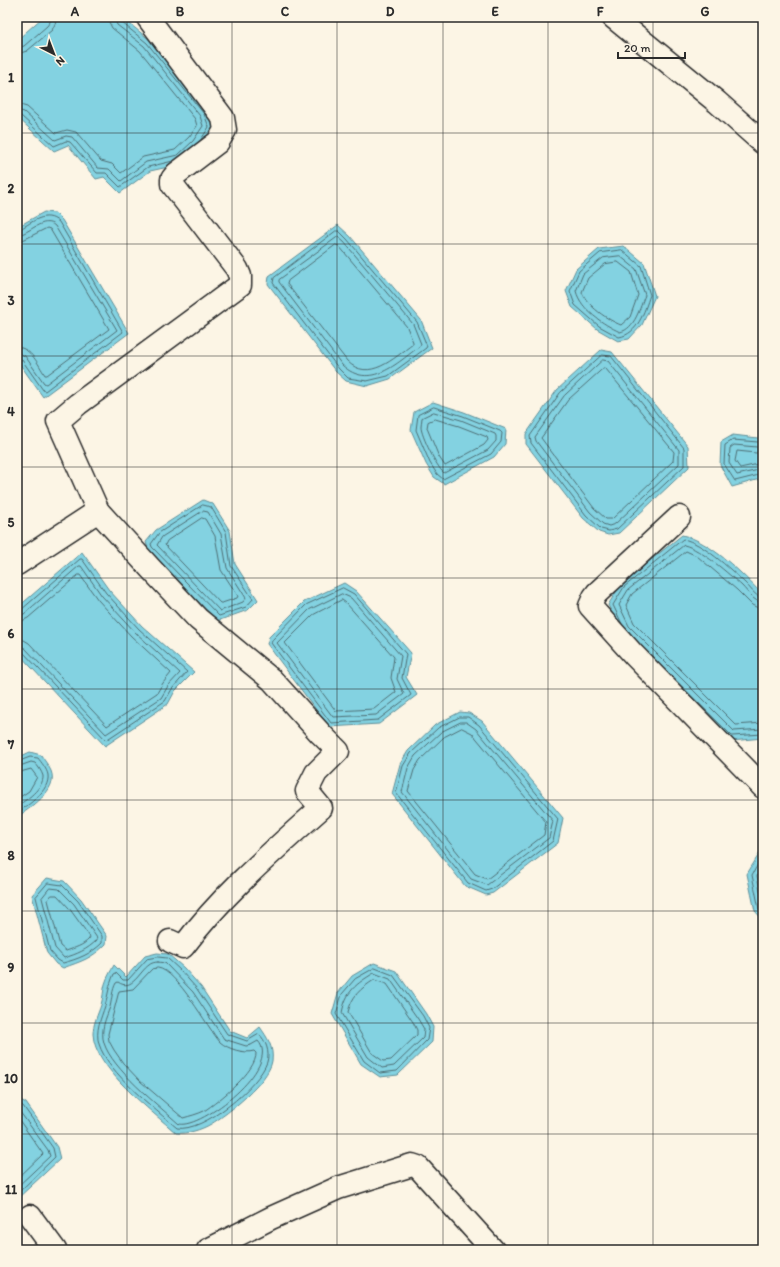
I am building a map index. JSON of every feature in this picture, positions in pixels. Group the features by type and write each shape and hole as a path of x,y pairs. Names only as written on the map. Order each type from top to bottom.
{"street":[{"path":"613,17 717,102 763,143"},
{"path":"148,18 223,118 225,130 218,142 176,174 172,179 172,184 237,269 240,276 240,285 78,404 58,421 98,511 150,569 198,619 272,680 321,734 338,750 316,773 307,791 321,808 248,874 200,924 183,947 170,941"},
{"path":"17,564 98,511"},
{"path":"679,516 594,596 590,606 634,655 763,787"},
{"path":"208,1250 271,1218 338,1188 412,1164 418,1167 493,1250"},
{"path":"30,1216 55,1250"}],"water":[{"path":"43,17 121,17 150,40 208,112 214,127 200,147 182,164 150,171 120,193 104,177 96,179 68,145 54,151 17,117 17,40"},
{"path":"44,212 55,213 62,220 129,333 43,397 17,360 17,227"},
{"path":"338,225 350,236 421,320 432,348 390,379 367,386 346,381 336,372 268,284 269,276"},
{"path":"624,246 644,263 655,296 642,325 629,339 618,341 597,329 572,307 566,291 576,269 599,249"},
{"path":"601,350 612,352 688,446 689,467 619,533 608,535 599,532 583,518 526,444 526,434 557,390"},
{"path":"433,402 464,412 506,429 505,444 494,457 444,484 434,477 426,464 411,430 414,412"},
{"path":"763,434 763,478 732,487 720,465 721,442 733,435 758,438"},
{"path":"203,500 213,504 230,531 235,564 258,600 248,610 217,621 148,549 146,542 156,530"},
{"path":"682,535 693,538 704,544 726,559 763,595 763,738 731,741 622,632 608,605 621,584"},
{"path":"82,552 109,590 142,626 194,672 175,691 168,704 105,746 17,652 17,608"},
{"path":"344,583 356,591 411,653 406,677 417,695 379,724 329,727 267,644 269,637 304,602"},
{"path":"460,712 469,713 482,721 563,818 558,843 493,893 486,895 465,886 392,794 400,764 408,751 435,725"},
{"path":"30,752 41,755 50,769 52,778 51,785 42,798 17,817 17,758"},
{"path":"763,850 763,920 755,911 747,874"},
{"path":"47,878 64,881 81,899 107,936 106,944 96,953 63,968 56,964 47,953 32,895"},
{"path":"157,953 168,954 184,968 201,987 230,1031 247,1038 260,1027 267,1038 272,1051 272,1061 264,1078 247,1096 211,1124 189,1132 176,1133 126,1088 103,1061 96,1047 93,1034 102,1002 105,984 114,965 126,977 145,956"},
{"path":"374,963 396,971 426,1014 433,1027 432,1042 398,1075 380,1077 361,1064 332,1014 338,993 352,976"},
{"path":"17,1098 26,1103 57,1147 60,1159 17,1199"}]}
